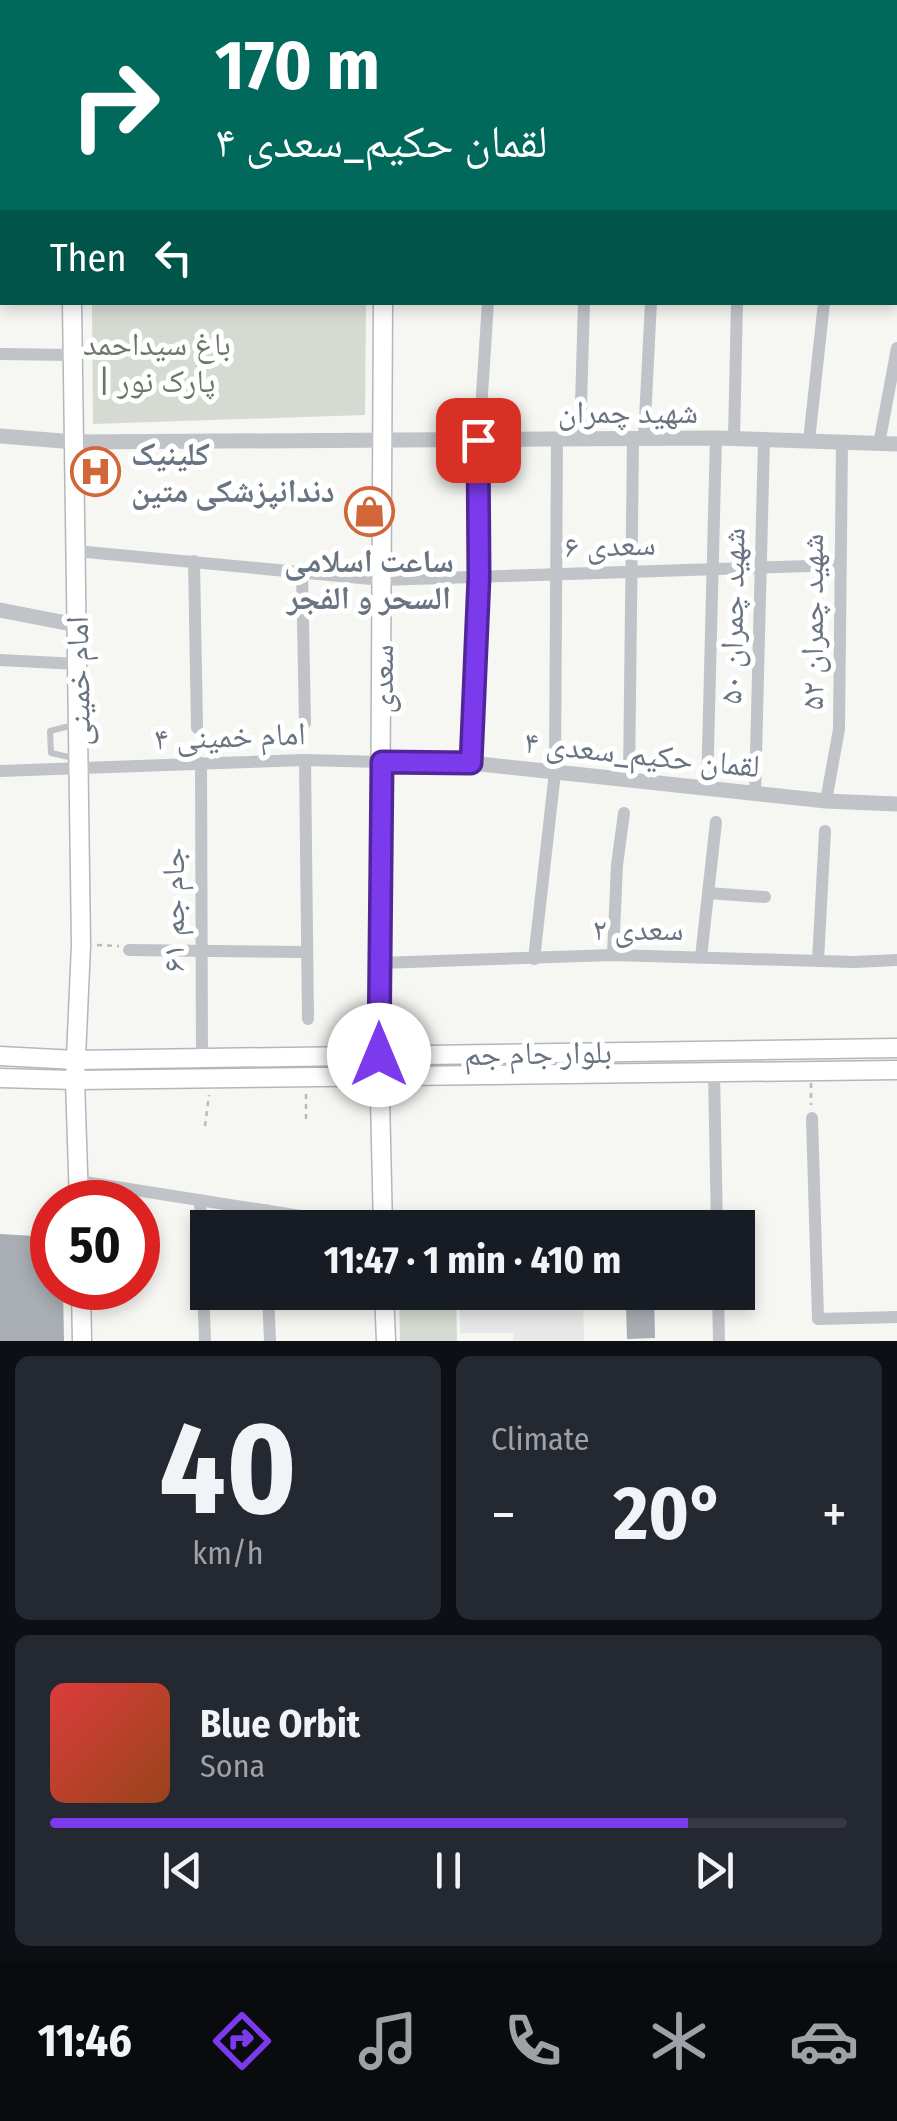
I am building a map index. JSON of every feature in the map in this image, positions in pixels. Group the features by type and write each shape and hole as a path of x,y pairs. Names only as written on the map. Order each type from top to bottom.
{"main road":[{"name":"امام خمینی","path":"72,305 81,945 76,1080"},
{"name":"سعدی","path":"379,1077 383,305"},
{"name":"بلوار جام جم","path":"0,1056 76,1060 897,1048"},
{"name":"بلوار جام جم","path":"0,1078 897,1070"},
{"path":"379,1077 380,1210"},
{"path":"76,1080 78,1180"},
{"path":"81,1310 82,1341"},
{"path":"385,1310 386,1341"}],"street":[{"path":"471,763 479,577 478,440 488,305"},
{"path":"580,439 584,305"},
{"path":"629,780 638,439 651,305"},
{"path":"734,439 737,305"},
{"path":"809,442 824,305"},
{"path":"879,444 897,348"},
{"path":"0,354 73,355"},
{"name":"شهید چمران","path":"0,436 74,442 716,438 897,444"},
{"path":"707,789 716,438"},
{"path":"534,959 556,772 557,440"},
{"name":"شهید چمران ۵۰","path":"756,793 764,440"},
{"name":"شهید چمران ۵۲","path":"826,801 839,729 842,442"},
{"name":"سعدی ۶","path":"76,551 382,580 840,565"},
{"path":"194,561 197,728"},
{"path":"302,571 305,723"},
{"path":"0,610 77,625"},
{"path":"0,660 78,664"},
{"path":"305,760 308,1019"},
{"name":"لقمان حکیم_سعدی ۴","path":"382,762 471,763 826,801 897,804"},
{"name":"امام خمینی ۴","path":"0,771 79,764 382,762"},
{"name":"جام جم ۶۱","path":"200,763 202,1057"},
{"path":"612,955 624,813"},
{"path":"702,957 716,822"},
{"path":"818,960 825,831"},
{"path":"708,894 766,897"},
{"path":"130,950 308,952"},
{"name":"سعدی ۲","path":"380,963 612,955 897,960"},
{"path":"714,1073 717,1210"},
{"path":"812,1118 818,1319 897,1317"},
{"path":"160,1194 266,1210"},
{"path":"200,1200 205,1341"},
{"path":"269,1310 270,1341"},
{"path":"718,1310 719,1341"}],"lane":[{"path":"78,723 50,731 51,754 79,764"}],"path":[{"path":"81,945 124,946 130,950"},
{"path":"810,1072 812,1118"},
{"path":"305,1078 306,1123"},
{"path":"205,1126 211,1079"}],"shaded area":[{"path":"460,1310 583,1310 584,1341 513,1341 513,1333 460,1333"}],"green space":[{"name":"باغ سیداحمد | پارک نور","path":"92,305 366,305 365,415 93,424"},
{"path":"399,1310 456,1310 457,1341 400,1341"}],"building":[{"path":"0,1234 30,1236 30,1310 63,1310 64,1341 0,1341"},
{"path":"626,1310 654,1310 655,1338 627,1339"}],"place":[{"name":"کلینیک دندانپزشکی متین","path":"96,472"},
{"name":"ساعت اسلامی السحر و الفجر","path":"369,511"}],"route":[{"path":"379,1055 382,762 471,763 479,577 478,440"}]}
